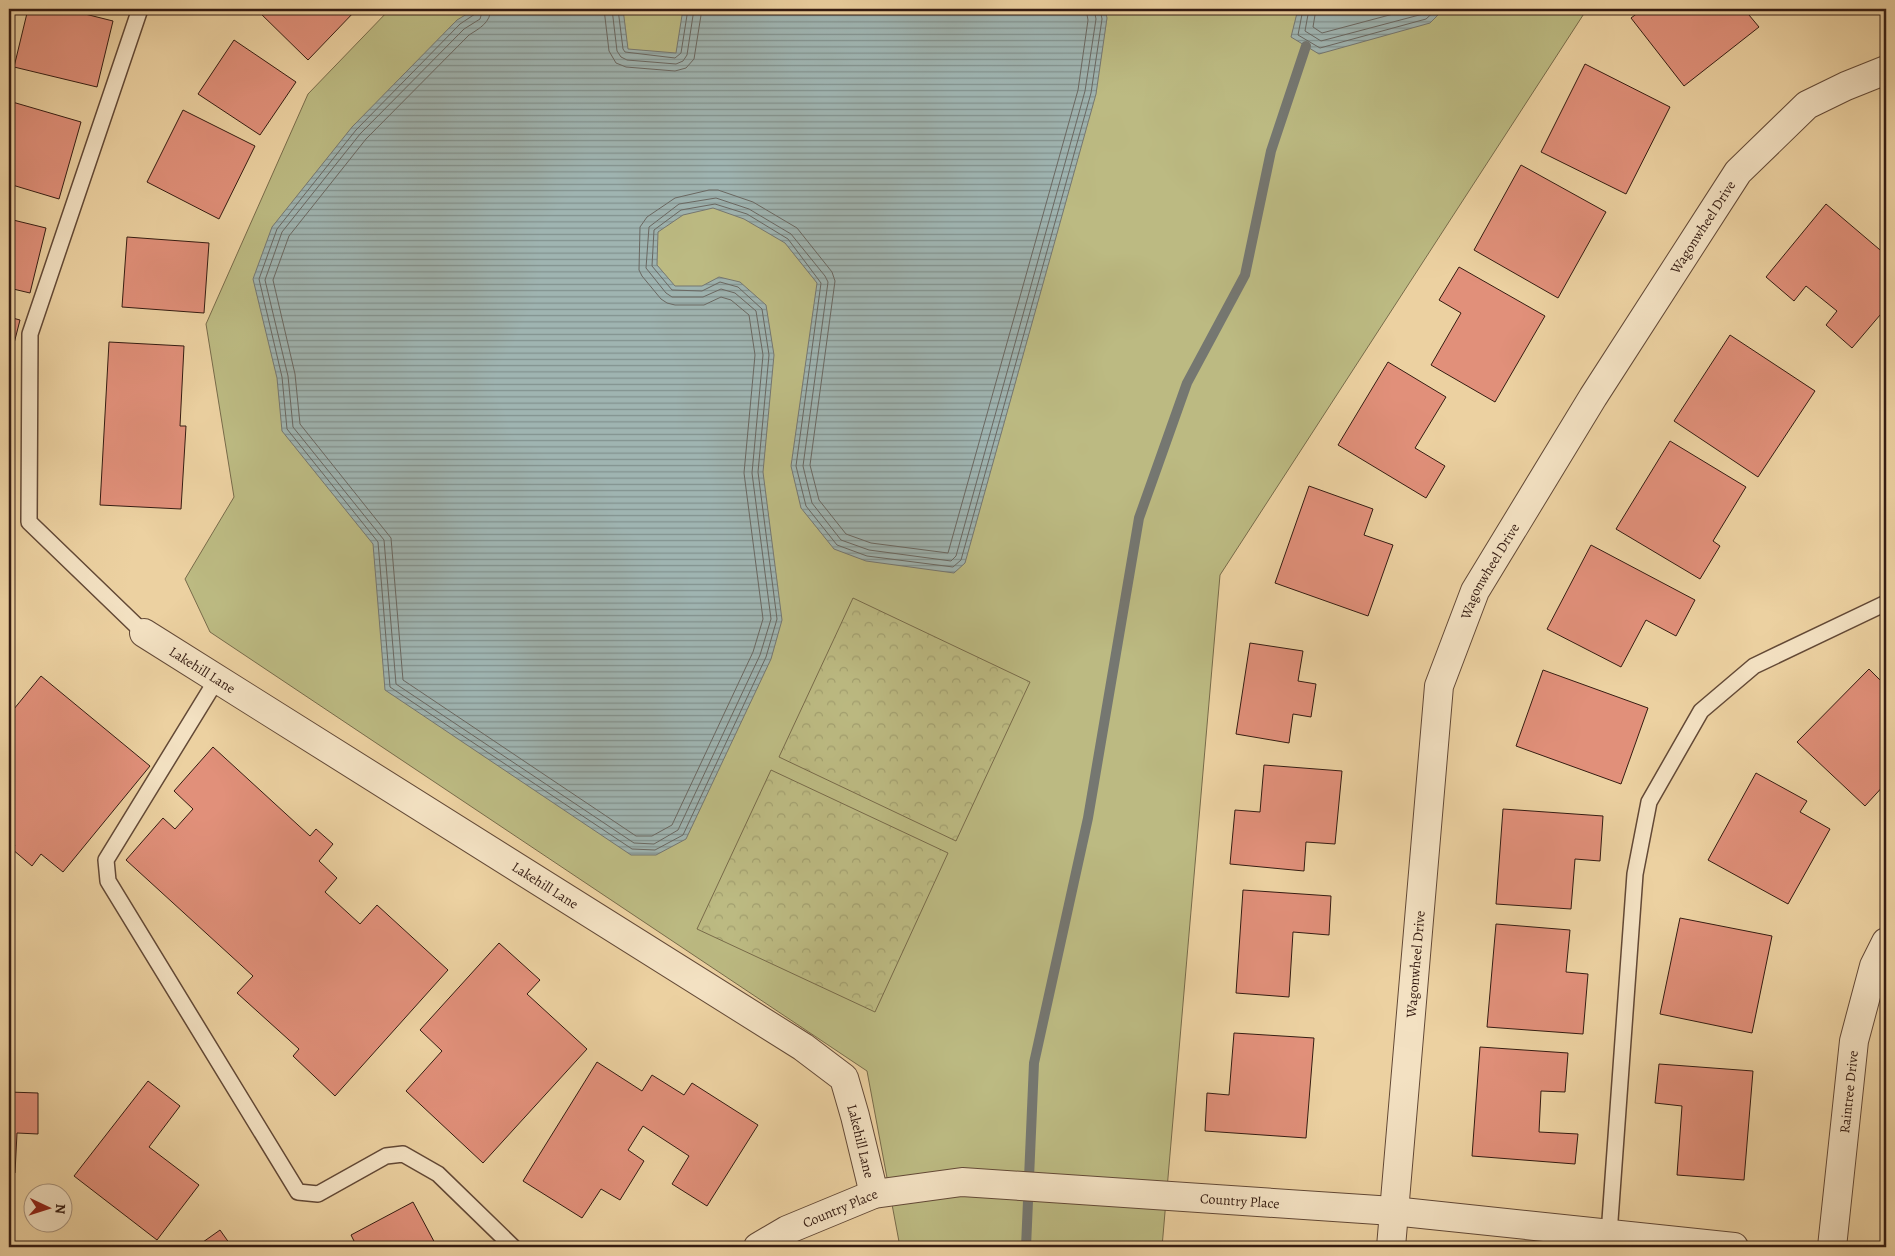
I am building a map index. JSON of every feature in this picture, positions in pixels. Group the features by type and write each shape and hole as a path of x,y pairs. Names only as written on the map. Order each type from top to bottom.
{"street":[{"name":"Wagonwheel Drive","path":"1391,1247 1439,686 1475,592 1593,397 1738,172 1807,105 1846,86 1886,70"},
{"name":"Lakehill Lane","path":"144,632 803,1047 844,1078 874,1194"},
{"name":"Raintree Drive","path":"1832,1247 1854,1041 1874,966 1886,942"},
{"name":"Country Place","path":"758,1247 787,1230 874,1194 962,1182 1393,1211 1734,1247"}],"lane":[{"path":"140,9 30,334 29,522 144,632"},
{"path":"1609,1234 1635,874 1649,802 1701,711 1754,666 1886,603"},
{"path":"217,679 106,860 108,881 298,1192 318,1194 386,1156 403,1154 438,1174 513,1247"}],"green space":[{"path":"390,9 1587,9 1220,575 1162,1247 900,1247 867,1071 210,632 185,579 234,497 206,324 308,94"},
{"path":"853,598 1030,682 956,841 779,757"},
{"path":"771,770 948,853 875,1012 697,929"}],"water":[{"path":"475,9 623,9 628,49 676,53 683,9 1105,9 1107,18 1096,94 965,563 954,573 866,561 834,549 801,508 791,466 817,283 785,243 744,219 713,208 683,215 658,232 657,265 675,286 702,286 719,277 740,282 766,305 774,355 763,472 782,620 771,659 686,839 656,855 631,855 385,690 373,544 282,431 277,378 253,279 272,227 352,127 457,20"},
{"path":"1298,9 1444,9 1430,23 1319,54 1291,37"}],"building":[{"path":"28,9 65,9 113,21 97,87 14,67"},
{"path":"256,9 354,9 356,10 308,60"},
{"path":"1643,9 1658,9 1660,11 1664,9 1744,9 1759,27 1684,86 1631,18"},
{"path":"234,40 296,82 260,135 198,94"},
{"path":"1585,64 1670,107 1626,194 1541,152"},
{"path":"9,101 81,122 59,199 9,184"},
{"path":"183,110 255,146 219,219 147,182"},
{"path":"1521,165 1606,212 1558,298 1474,250"},
{"path":"1826,204 1886,255 1886,308 1852,348 1826,325 1837,311 1806,286 1794,301 1766,277"},
{"path":"9,219 46,228 30,293 9,288"},
{"path":"127,237 209,243 204,313 122,307"},
{"path":"1459,267 1545,316 1495,402 1431,365 1461,313 1439,300"},
{"path":"9,317 20,320 9,363"},
{"path":"1730,335 1815,391 1758,477 1674,421"},
{"path":"109,342 184,346 180,426 186,426 181,509 100,505"},
{"path":"1388,362 1446,397 1415,448 1445,466 1426,498 1338,445"},
{"path":"1670,441 1746,487 1713,541 1720,546 1700,579 1616,529"},
{"path":"1309,486 1373,509 1364,535 1393,545 1368,616 1275,583"},
{"path":"1591,545 1695,600 1676,636 1646,620 1621,667 1547,629"},
{"path":"1250,643 1303,651 1298,681 1316,684 1311,717 1293,714 1289,743 1236,734"},
{"path":"1869,669 1886,686 1886,783 1865,806 1797,742"},
{"path":"1543,670 1648,708 1621,784 1516,746"},
{"path":"41,676 150,766 63,872 41,854 32,866 12,849 15,845 9,840 9,715"},
{"path":"213,747 310,836 316,829 333,844 319,861 337,878 325,892 360,924 377,905 448,970 335,1096 293,1056 299,1049 237,993 253,976 126,860 163,818 175,829 193,809 174,791"},
{"path":"1264,765 1342,771 1335,844 1306,842 1304,871 1230,864 1235,810 1260,812"},
{"path":"1756,773 1807,801 1800,812 1830,829 1788,904 1708,860"},
{"path":"1503,809 1603,816 1600,861 1575,859 1571,909 1496,904"},
{"path":"1243,890 1331,896 1329,935 1293,932 1289,997 1236,993"},
{"path":"1680,918 1772,936 1752,1033 1660,1014"},
{"path":"1496,924 1570,930 1566,972 1588,974 1583,1034 1487,1027"},
{"path":"499,943 540,980 527,994 587,1049 483,1163 406,1091 442,1051 420,1030"},
{"path":"1234,1033 1314,1038 1306,1138 1205,1131 1207,1093 1229,1095"},
{"path":"1480,1047 1568,1053 1565,1092 1541,1091 1539,1132 1578,1134 1575,1164 1472,1156"},
{"path":"597,1062 642,1091 652,1075 684,1095 692,1083 758,1125 707,1206 672,1184 689,1156 643,1126 628,1150 644,1161 620,1200 601,1189 582,1218 523,1181"},
{"path":"1659,1064 1753,1071 1744,1180 1677,1175 1682,1106 1655,1103"},
{"path":"148,1081 180,1106 149,1147 199,1185 157,1240 74,1176"},
{"path":"9,1092 38,1093 38,1134 17,1133 15,1173 9,1172"},
{"path":"413,1202 437,1247 357,1247 351,1235"},
{"path":"220,1230 232,1247 196,1247"}],"waterway":[{"path":"1026,1247 1034,1063 1088,818 1139,518 1187,383 1245,275 1271,151 1306,46"}]}
